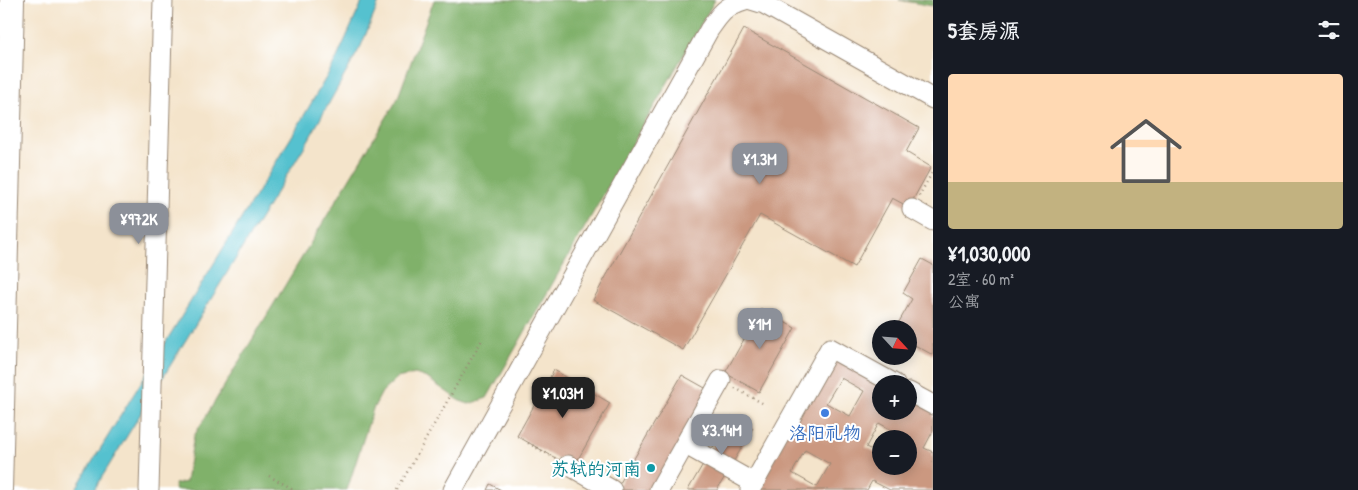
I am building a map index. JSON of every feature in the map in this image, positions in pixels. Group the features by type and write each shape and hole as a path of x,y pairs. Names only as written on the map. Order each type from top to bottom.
{"main road":[{"path":"0,490 12,0"}],"street":[{"path":"149,490 163,0"},
{"path":"453,490 709,30 722,11 745,0"},
{"path":"751,0 764,4 933,99"},
{"path":"912,209 933,221"},
{"path":"686,445 752,486 830,348 879,375"},
{"path":"659,490 721,380"},
{"path":"917,396 933,405"},
{"path":"568,465 612,490"}],"path":[{"path":"912,209 933,171"},
{"path":"397,490 482,340"},
{"path":"721,380 764,404"},
{"path":"528,442 568,465"},
{"path":"269,476 295,490"}],"green space":[{"path":"434,0 715,0 487,398 469,404 460,401 427,378 415,374 397,378 382,392 373,409 347,490 175,490 175,484 186,482 194,436 397,100"},
{"path":"899,0 933,0 933,6"}],"water":[{"path":"363,0 380,0 361,46 309,139 94,490 75,490 295,131 335,62"}],"building":[{"path":"744,29 919,128 906,152 931,167 909,207 892,198 854,267 760,215 683,350 593,300"},
{"path":"922,259 933,265 933,355 918,347 918,320 900,320 912,299 903,293"},
{"path":"761,309 795,328 759,392 725,373"},
{"path":"830,348 872,378 872,420 917,420 917,396 933,405 933,431 924,448 933,452 933,490 890,490 872,481 867,490 750,490","holes":["841,378 864,391 850,416 826,403","805,450 830,464 817,487 792,473"]},
{"path":"554,370 610,403 573,468 517,436"},
{"path":"682,375 714,393 660,490 616,490"},
{"path":"731,416 753,428 717,490 688,490"},
{"path":"490,484 501,490 487,490"}],"place":[{"name":"洛阳礼物","path":"825,413"},
{"name":"苏轼的河南","path":"651,468"}]}
